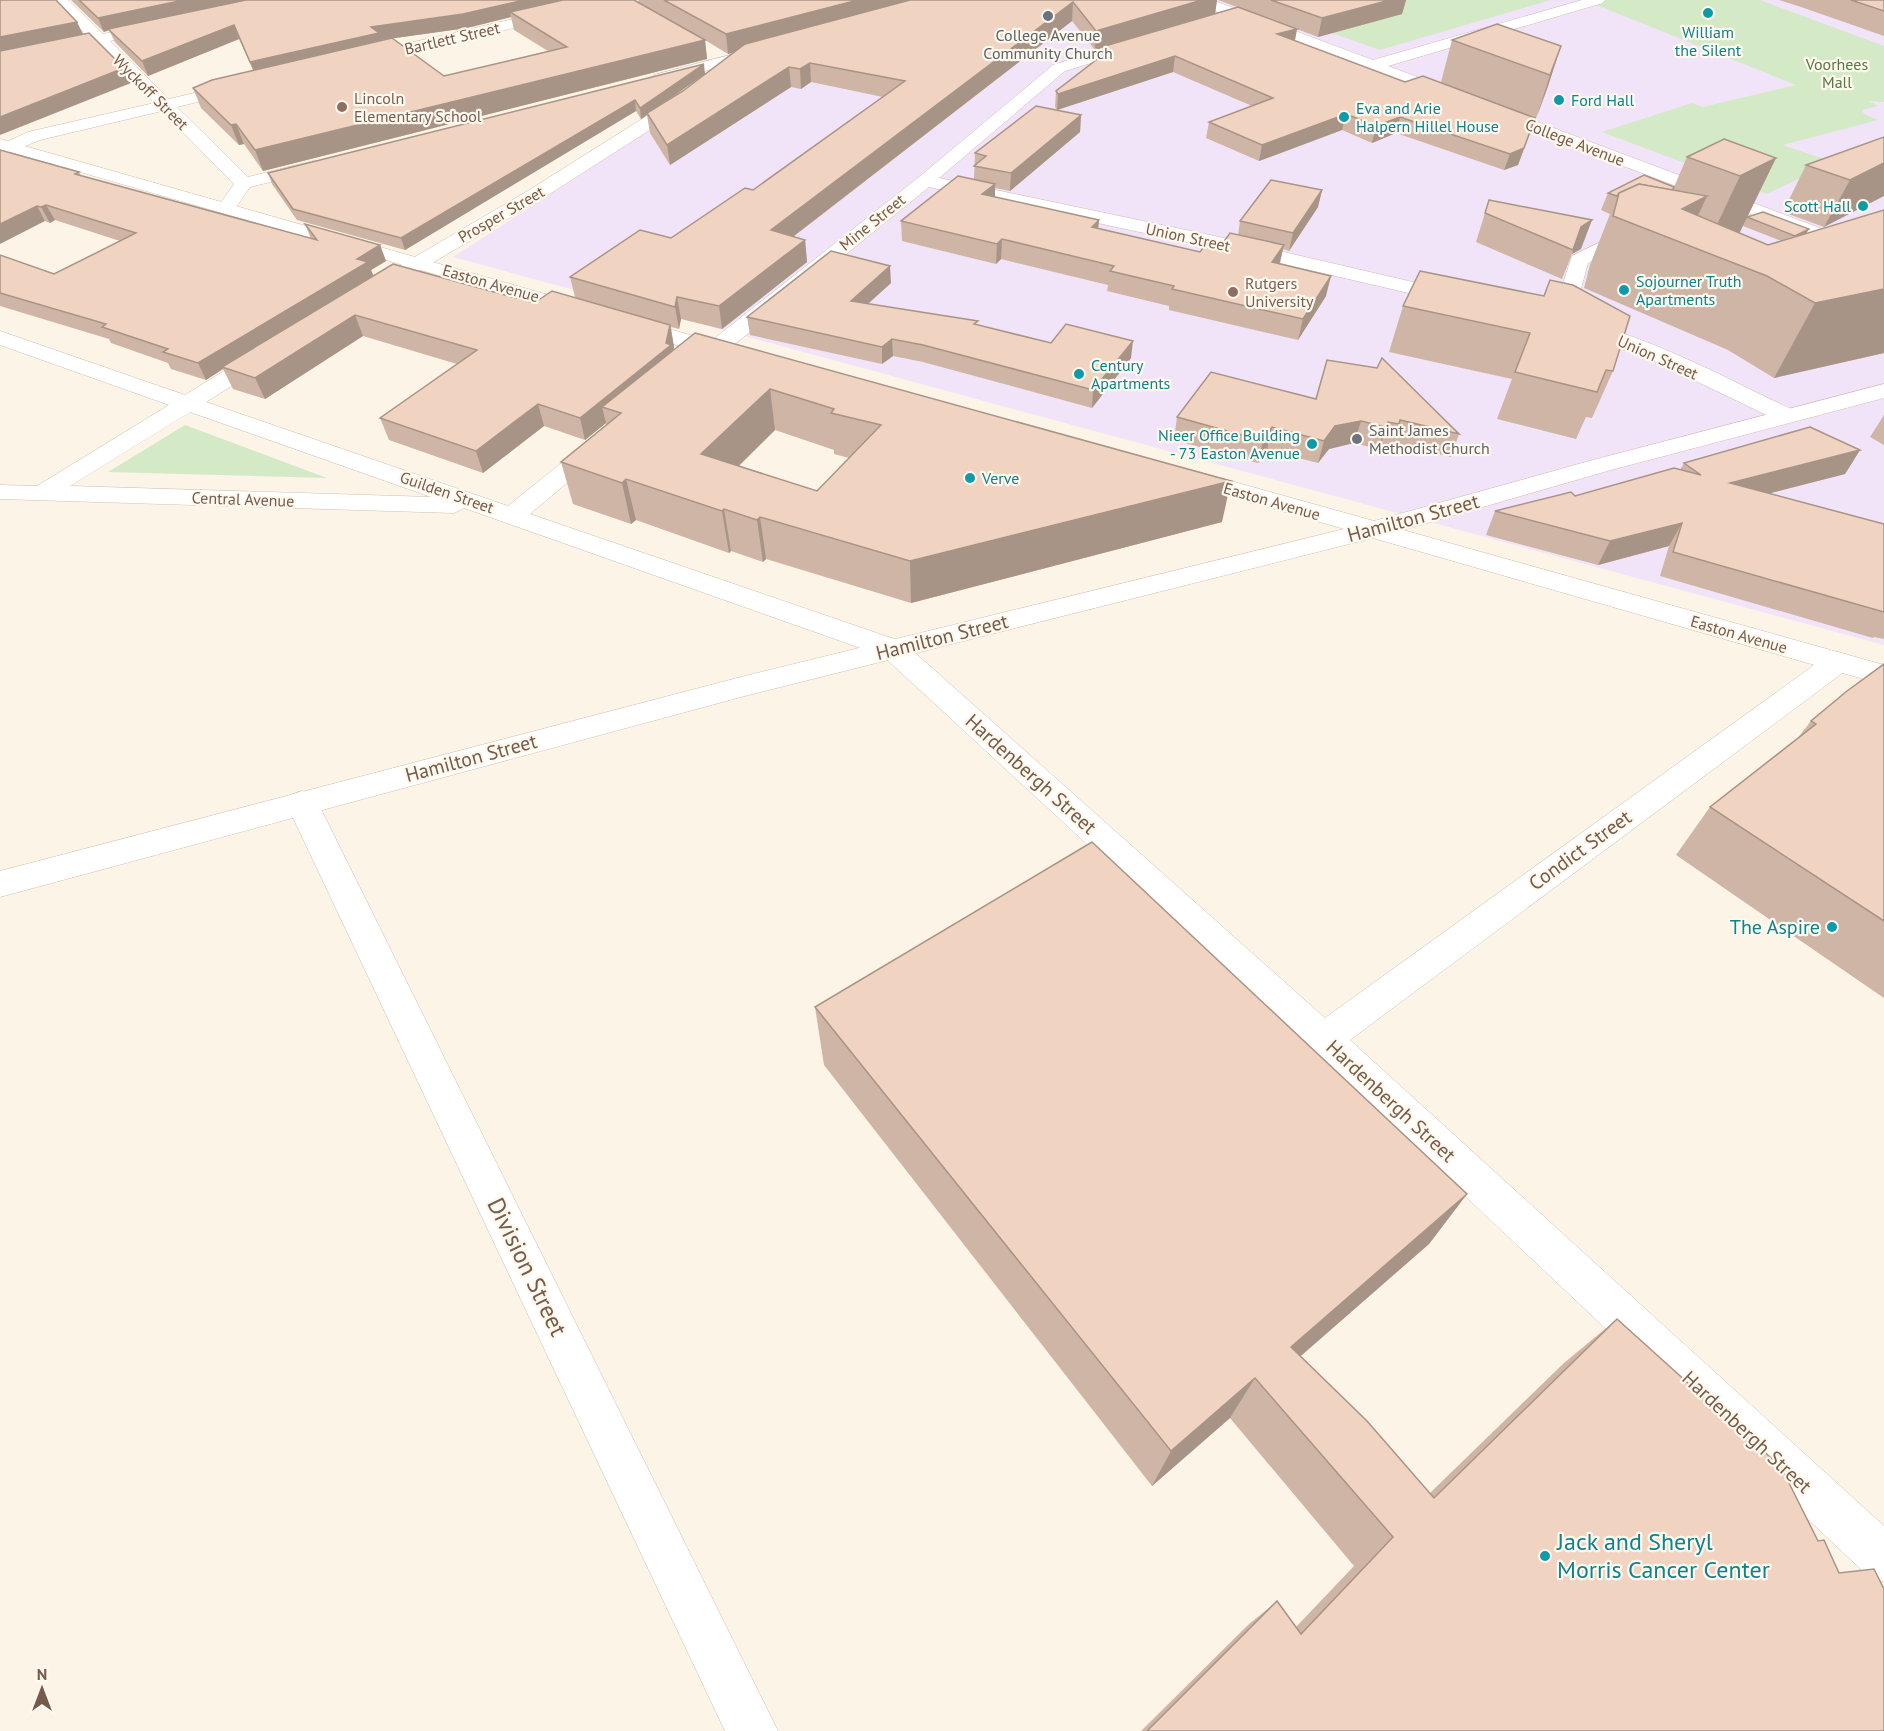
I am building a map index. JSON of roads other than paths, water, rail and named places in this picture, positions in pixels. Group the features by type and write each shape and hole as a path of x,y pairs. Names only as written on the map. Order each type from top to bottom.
{"street":[{"name":"Wyckoff Street","path":"60,0 244,183"},
{"name":"College Avenue","path":"1199,0 1884,259"},
{"path":"1374,65 1598,0"},
{"name":"Bartlett Street","path":"348,62 621,2"},
{"path":"1202,24 1237,14"},
{"path":"0,60 174,23"},
{"name":"Mine Street","path":"674,382 925,181 1059,68 1168,35"},
{"path":"642,83 785,45"},
{"path":"701,47 733,59"},
{"name":"Prosper Street","path":"362,296 543,190 679,105 733,59"},
{"path":"3,147 34,136 256,84"},
{"name":"Easton Avenue","path":"3,147 419,262 753,359"},
{"path":"226,208 244,183 333,161"},
{"name":"Union Street","path":"925,181 1480,303"},
{"path":"1688,204 1710,193"},
{"path":"1561,322 1579,260 1650,223"},
{"name":"Union Street","path":"1541,317 1606,333 1787,416"},
{"name":"Guilden Street","path":"0,338 893,649"},
{"path":"42,493 288,342"},
{"name":"Hamilton Street","path":"0,884 893,649 1373,530 1602,465 1884,391"},
{"path":"513,515 611,434"},
{"name":"Easton Avenue","path":"1169,471 1884,675"},
{"name":"Central Avenue","path":"0,492 486,506"},
{"name":"Hardenbergh Street","path":"893,649 1324,1040 1884,1558"},
{"name":"Condict Street","path":"1324,1040 1838,662"},
{"name":"Division Street","path":"302,803 752,1731"}],"place":[{"name":"William the Silent","path":"1708,13"},
{"name":"College Avenue Community Church","path":"1048,16"},
{"name":"Ford Hall","path":"1559,100"},
{"name":"Lincoln Elementary School","path":"342,107"},
{"name":"Eva and Arie Halpern Hillel House","path":"1344,117"},
{"name":"Scott Hall","path":"1863,206"},
{"name":"Sojourner Truth Apartments","path":"1624,290"},
{"name":"Rutgers University","path":"1233,292"},
{"name":"Century Apartments","path":"1079,374"},
{"name":"Saint James Methodist Church","path":"1357,439"},
{"name":"Nieer Office Building - 73 Easton Avenue","path":"1312,444"},
{"name":"Verve","path":"970,478"},
{"name":"The Aspire","path":"1832,927"},
{"name":"Jack and Sheryl Morris Cancer Center","path":"1545,1556"}],"park label":[{"name":"Voorhees Mall","path":"1837,73"}]}
